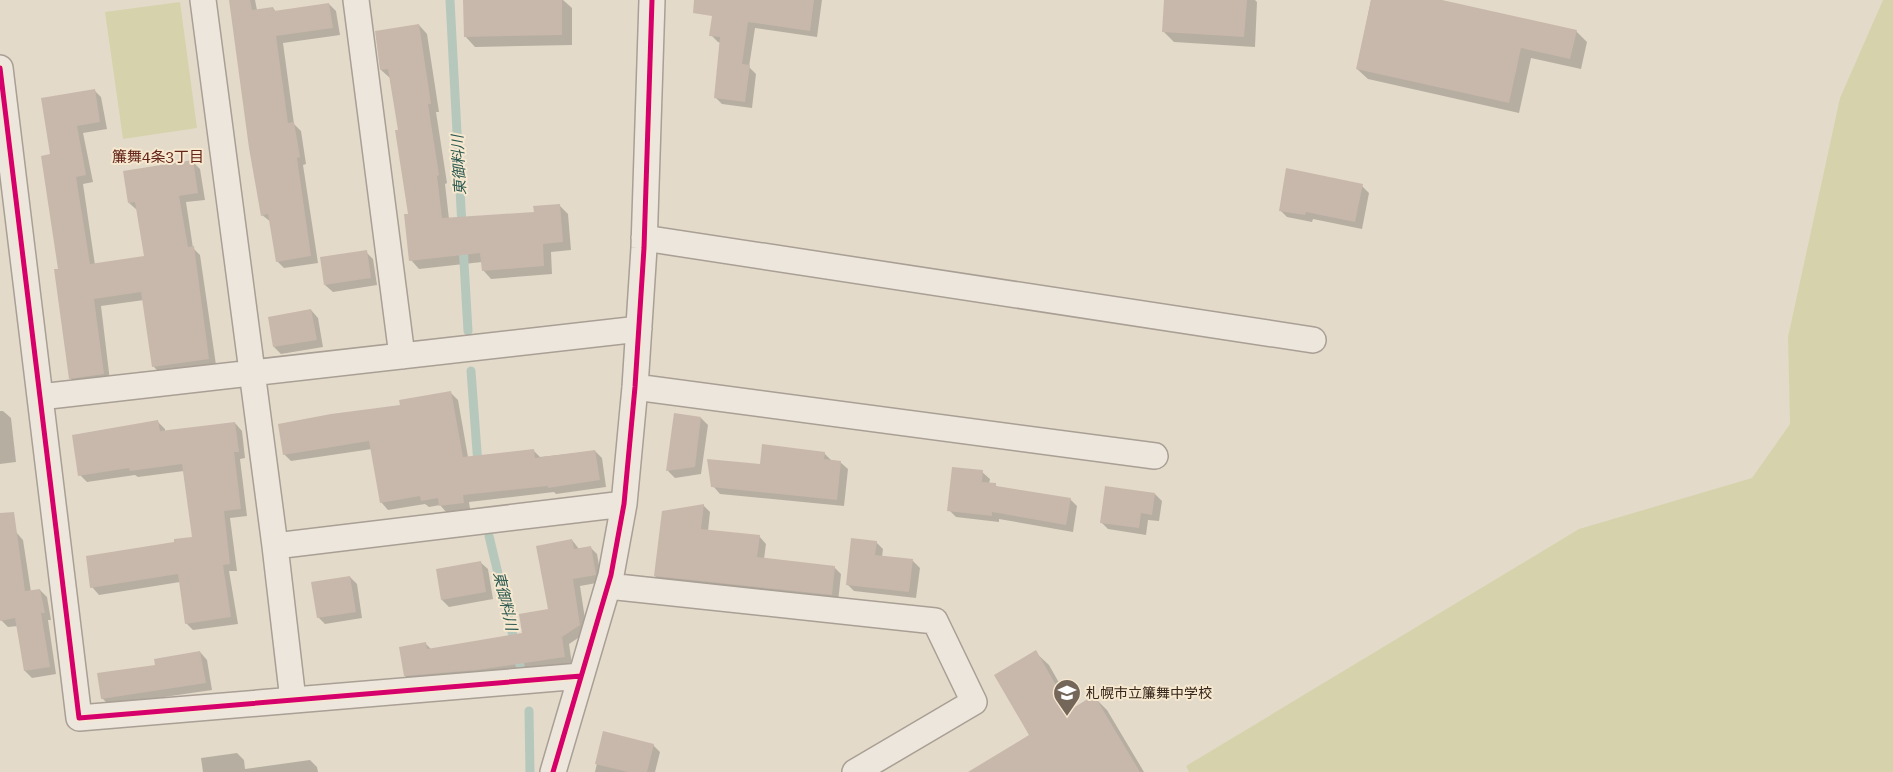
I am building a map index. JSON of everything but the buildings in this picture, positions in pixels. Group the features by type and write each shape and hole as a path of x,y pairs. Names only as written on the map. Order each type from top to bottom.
{"street":[{"path":"203,0 275,546 292,700"},
{"path":"356,0 402,356"},
{"path":"553,772 608,586 624,504 639,329 652,0"},
{"path":"0,68 79,718 582,676"},
{"path":"644,238 1313,340"},
{"path":"40,397 639,329"},
{"path":"635,387 1155,456"},
{"path":"275,546 624,504"},
{"path":"608,586 935,621 974,702 856,772"}],"shaded area":[{"path":"1883,0 1893,0 1893,772 1189,772 1186,766 1579,529 1752,478 1790,424 1788,337 1840,98"},
{"path":"180,2 197,128 123,139 105,12"}],"waterway":[{"name":"東御料川","path":"450,0 462,227"},
{"name":"東御料川","path":"463,245 468,331"},
{"name":"東御料川","path":"471,371 478,465"},
{"name":"東御料川","path":"489,536 520,665"},
{"name":"東御料川","path":"529,711 530,772"}],"cycle path":[{"path":"553,772 611,575 624,504 635,387 644,248 652,0"},
{"path":"0,68 79,718 581,676"}],"place":[{"name":"札幌市立簾舞中学校","path":"1067,717"}],"district":[{"name":"簾舞4条3丁目","path":"158,157"}]}
